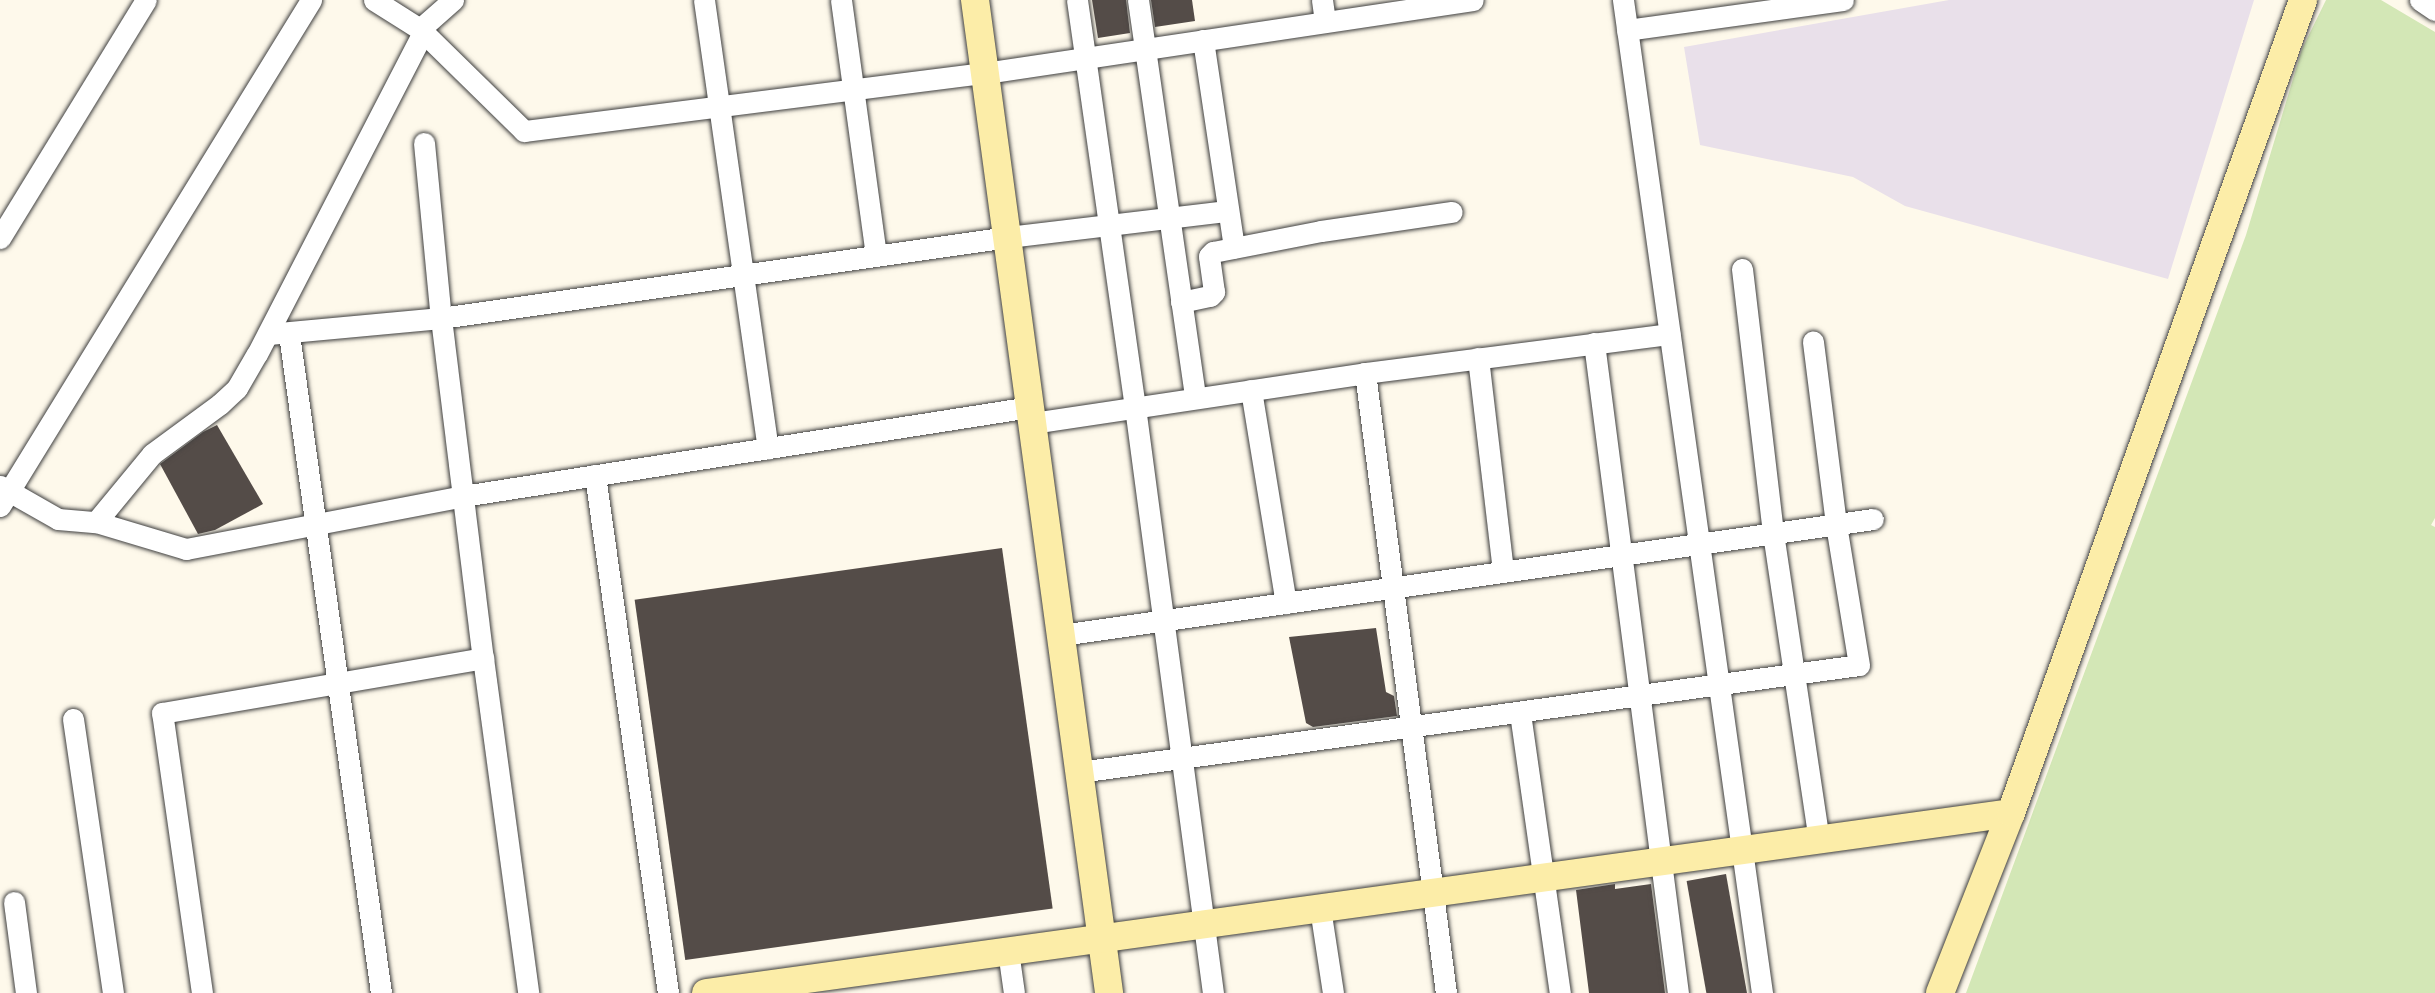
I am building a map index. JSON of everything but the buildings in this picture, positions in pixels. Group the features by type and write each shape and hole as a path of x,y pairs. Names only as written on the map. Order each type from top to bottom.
{"street":[{"path":"1,236 146,0"},
{"path":"311,0 3,495 58,519 96,522 186,549 463,496 768,448 1031,415 1135,407 1365,373 1670,334"},
{"path":"374,0 422,31 524,131 985,73 1473,0"},
{"path":"96,522 152,454 220,405 237,388 422,31 453,0"},
{"path":"704,0 768,448"},
{"path":"841,0 876,256"},
{"path":"975,0 1109,993"},
{"path":"1077,0 1135,407 1213,993"},
{"path":"1138,0 1195,398"},
{"path":"1322,0 1325,22"},
{"path":"1623,0 1762,993"},
{"path":"1627,30 1843,0"},
{"path":"1940,993 2011,813 2302,0"},
{"path":"2420,0 2435,10"},
{"path":"1203,40 1234,248"},
{"path":"424,143 441,318 483,658 528,993"},
{"path":"267,334 289,334 441,318 1008,237 1169,216 1227,211"},
{"path":"1181,302 1210,296 1214,292 1209,256 1213,252 1321,231 1452,212"},
{"path":"1742,269 1773,533 1819,840"},
{"path":"289,334 313,524 338,683 381,993"},
{"path":"1079,772 1859,665 1836,524 1813,341"},
{"path":"1594,343 1678,993"},
{"path":"1478,358 1503,572"},
{"path":"1365,373 1431,893 1446,993"},
{"path":"1251,390 1286,603"},
{"path":"595,475 668,993"},
{"path":"1061,635 1873,519"},
{"path":"202,993 162,713 483,658"},
{"path":"1520,713 1560,993"},
{"path":"74,719 113,993"},
{"path":"706,993 777,988 1008,951 2011,813"},
{"path":"14,902 26,993"},
{"path":"1320,908 1334,993"},
{"path":"1008,951 1014,993"}],"shaded area":[{"path":"1949,0 2254,0 2168,279 1905,206 1853,177 1700,145 1684,47"}],"green space":[{"path":"2326,0 2381,0 2435,32 2435,518 2431,525 2435,527 2435,993 1966,993 2246,235 2302,49"}]}
